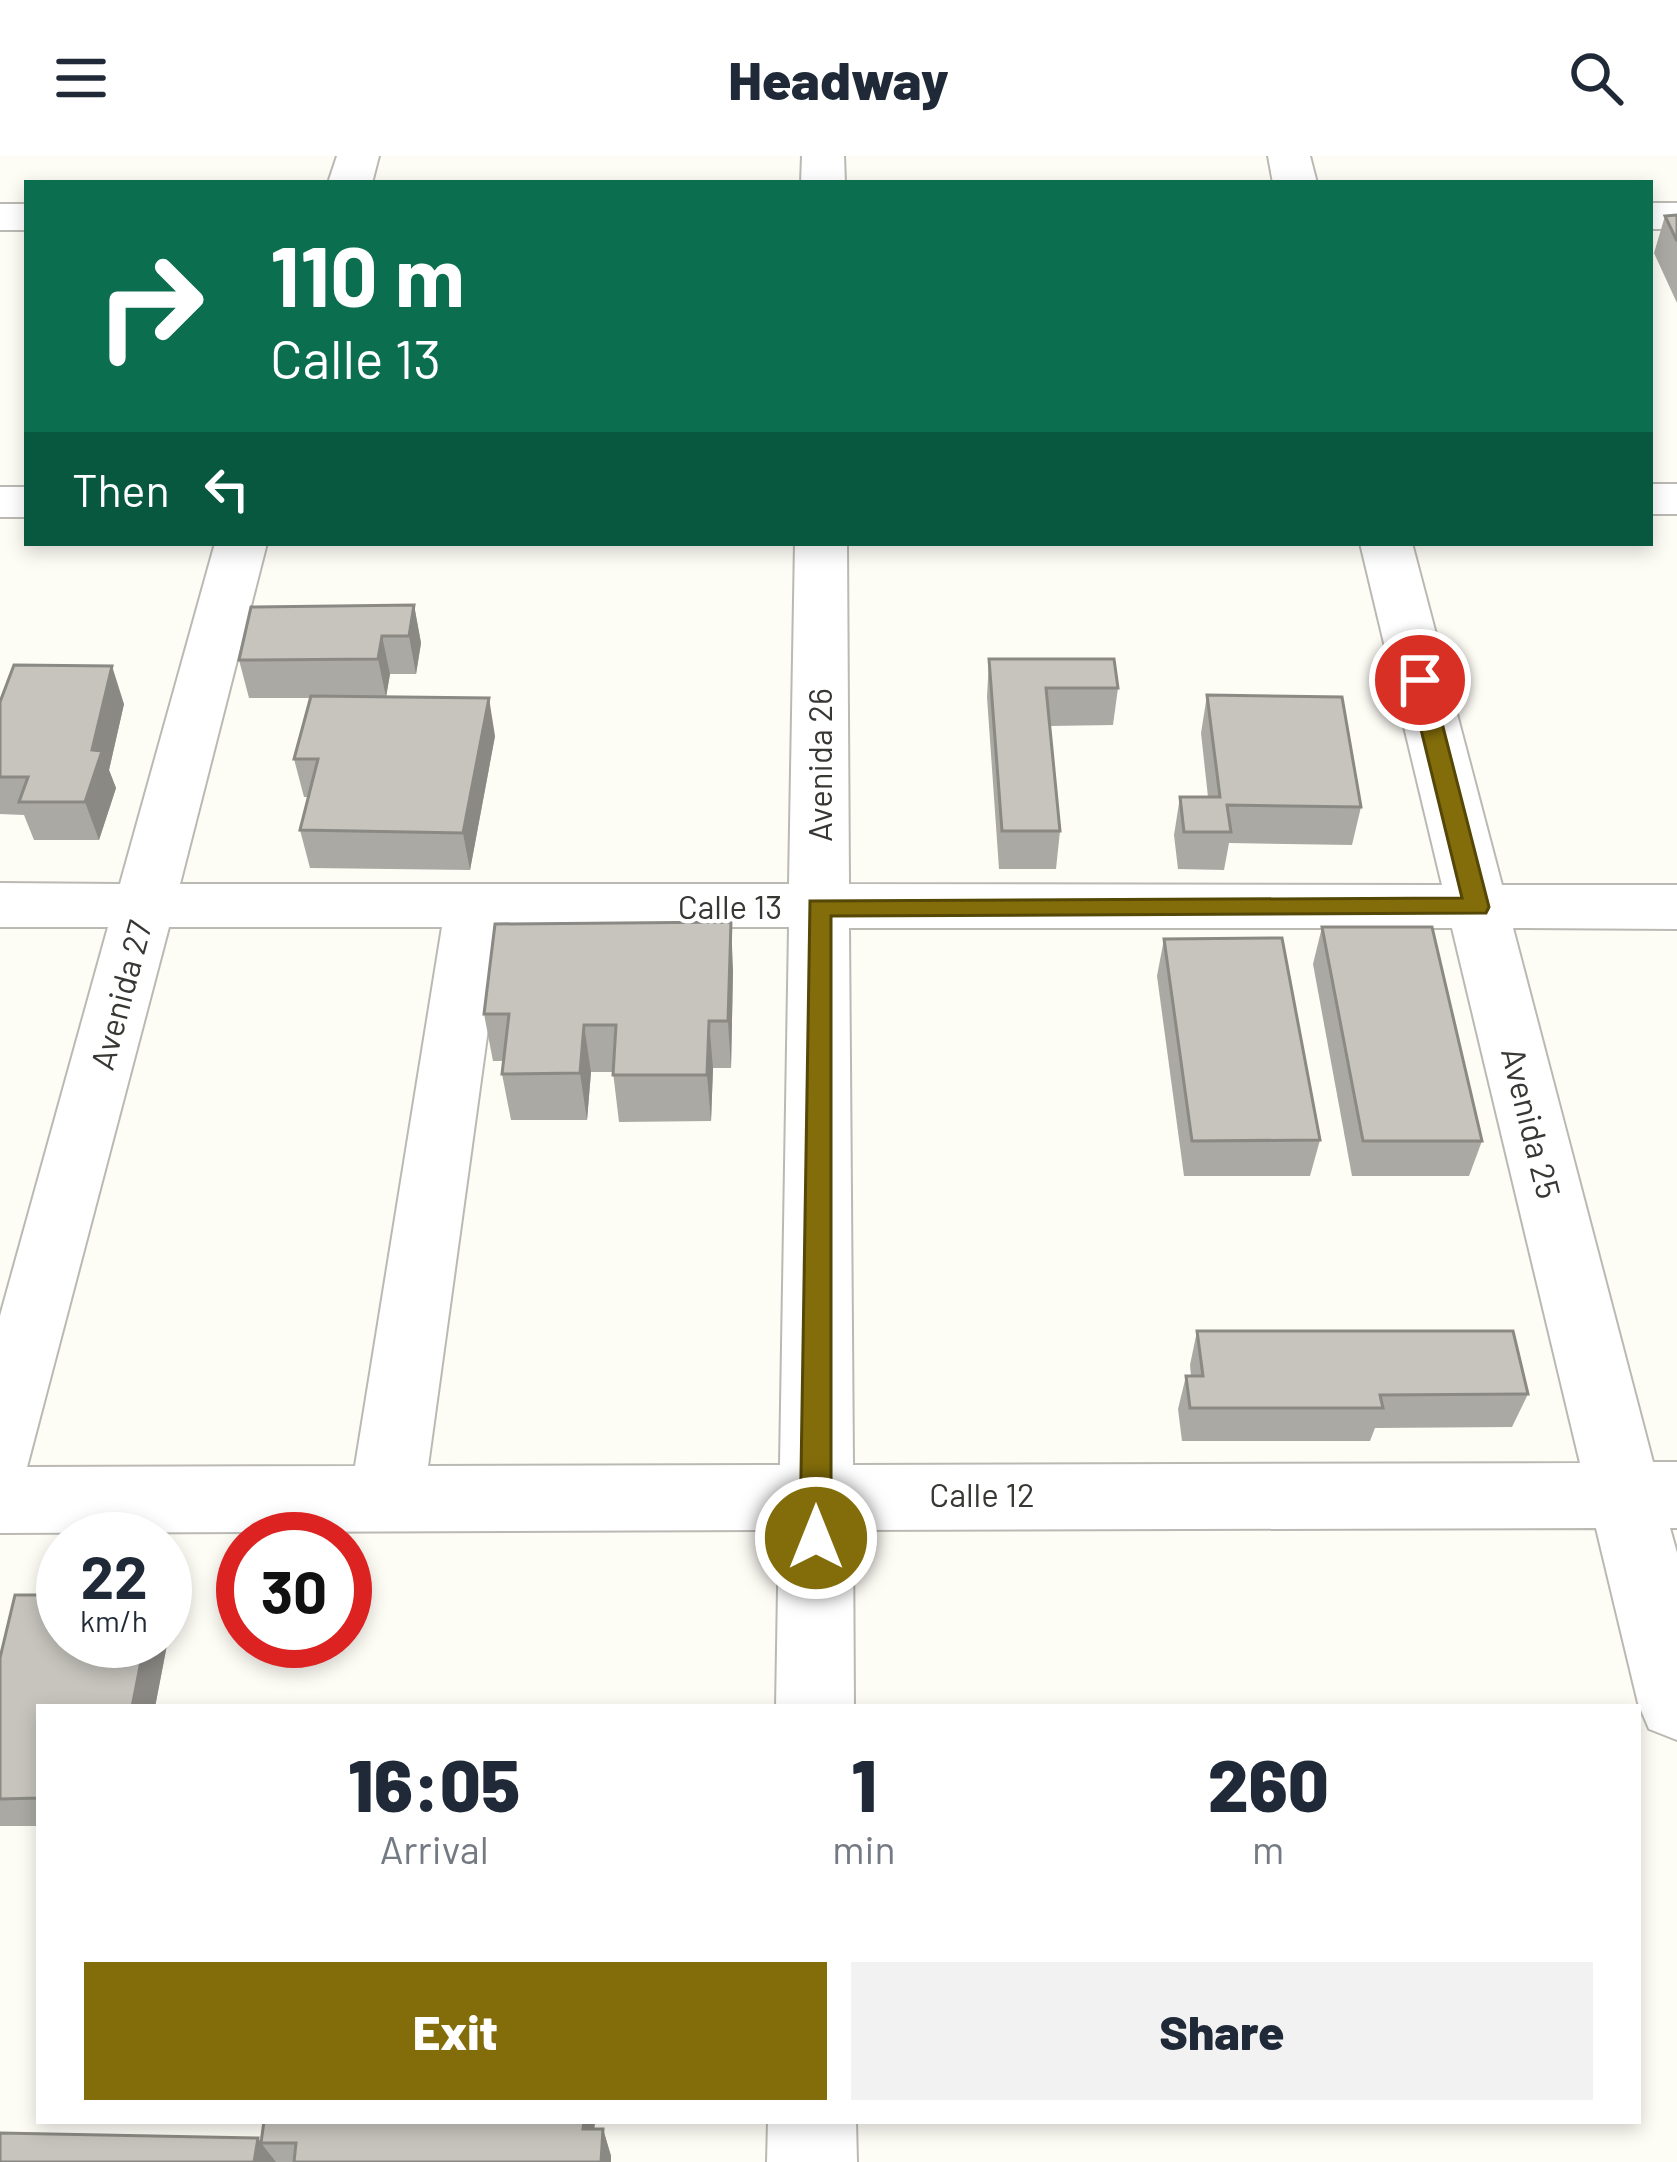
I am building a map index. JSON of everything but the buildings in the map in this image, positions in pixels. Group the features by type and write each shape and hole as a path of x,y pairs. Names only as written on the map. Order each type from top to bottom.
{"street":[{"name":"Avenida 27","path":"0,1448 240,546"},
{"name":"Avenida 26","path":"815,1704 821,546"},
{"name":"Avenida 25","path":"1387,546 1477,907 1651,1495 1677,1703"},
{"name":"Calle 13","path":"0,904 1677,907"},
{"path":"387,1496 475,907"},
{"name":"Calle 12","path":"0,1500 1651,1495"},
{"path":"812,2124 812,2162"}],"route":[{"path":"816,1538 819,907 1477,907 1420,680"}]}
